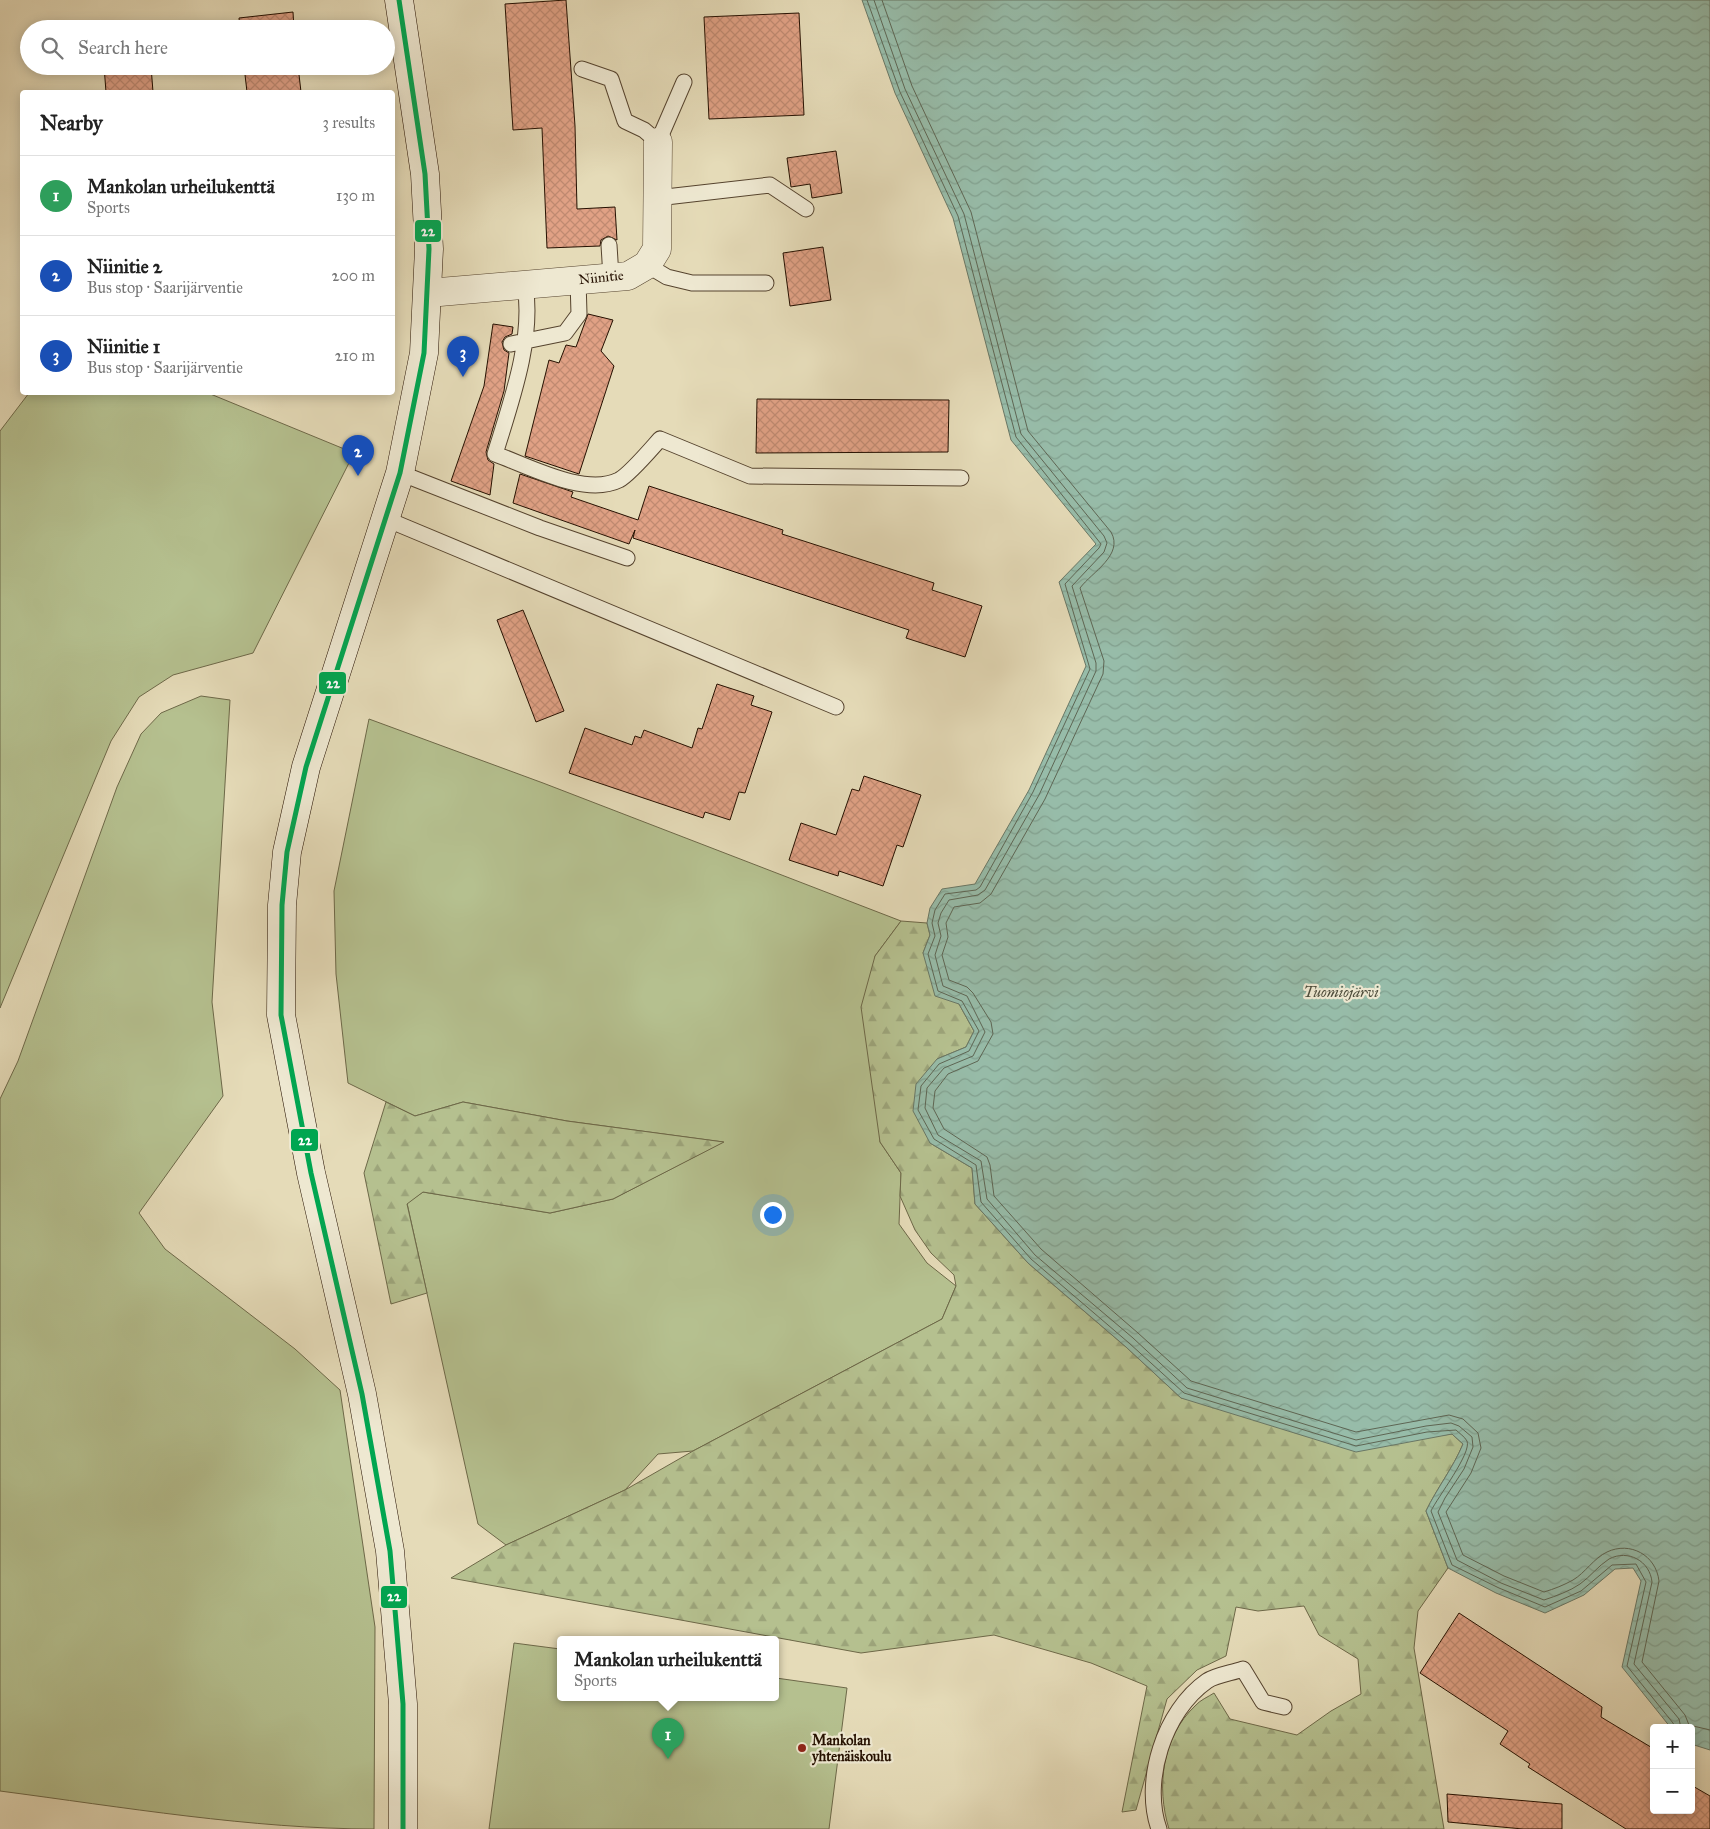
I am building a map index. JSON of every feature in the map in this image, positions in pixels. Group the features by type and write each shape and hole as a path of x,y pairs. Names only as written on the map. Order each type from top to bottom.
{"main road":[{"path":"399,0 425,174 429,249 424,353 400,474 333,677 306,767 290,843 282,905 281,1015 311,1173 362,1394 390,1551 403,1704 403,1829"},
{"path":"647,265 657,249 658,142"},
{"name":"Niinitie","path":"428,293 628,276 647,265"}],"lane":[{"path":"582,69 610,79 625,121 644,130 658,142 684,82"},
{"path":"657,198 770,186 806,209"},
{"path":"608,245 611,277"},
{"path":"647,265 667,277 692,283 766,283"},
{"path":"517,342 565,333 579,314 578,280"},
{"path":"525,284 527,324 517,342 514,394 495,454 580,485 600,485 620,479 660,439 750,476 961,478"},
{"path":"400,474 499,506 627,558"},
{"path":"386,519 836,707"},
{"path":"1159,1829 1154,1815 1156,1760 1169,1728 1187,1698 1208,1680 1243,1669 1263,1702 1284,1708"}],"green space":[{"path":"27,395 213,395 354,453 253,653 173,675 139,697 111,741 0,1008 0,431"},
{"path":"201,696 230,700 212,1002 223,1096 139,1213 165,1249 295,1349 340,1390 375,1627 374,1829 328,1828 234,1821 0,1791 0,1099 18,1061 117,787 141,734 161,713"},
{"path":"369,719 543,783 901,921 875,956 880,1142 901,1173 899,1224 927,1263 956,1286 942,1319 693,1451 658,1454 625,1490 506,1545 478,1524 407,1203 423,1192 550,1213 613,1199 723,1142 567,1121 463,1102 415,1116 348,1083 336,974 334,891"},
{"path":"901,921 927,923 930,935 923,953 959,1004 974,1031 966,1047 937,1059 930,1143 972,1168 975,1204 1028,1263 1126,1347 1181,1398 1427,1437 1452,1434 1463,1444 1426,1511 1448,1568 1418,1611 1414,1648 1444,1829 1169,1829 1165,1813 1163,1780 1169,1747 1175,1732 1184,1718 1202,1700 1214,1693 1230,1719 1297,1735 1331,1711 1361,1694 1358,1659 1319,1635 1304,1606 1258,1611 1236,1607 1226,1656 1197,1670 1167,1699 1136,1810 1122,1812 1147,1686 1091,1663 994,1635 861,1653 779,1638 779,1636 768,1636 451,1578 506,1545 625,1490 693,1451 942,1319 956,1286 954,1275 931,1253 915,1230 900,1196 901,1173 880,1142 861,1007 875,956"},
{"path":"386,1102 415,1116 463,1102 567,1121 724,1142 613,1199 550,1213 423,1192 407,1204 427,1293 391,1304 364,1173"},
{"path":"514,1643 557,1649 557,1701 779,1701 779,1678 847,1688 829,1829 489,1829"}],"water":[{"name":"Tuomiojärvi","path":"862,0 1710,0 1710,1750 1695,1745 1695,1724 1668,1724 1622,1667 1641,1581 1633,1568 1615,1569 1584,1595 1545,1613 1496,1593 1448,1568 1426,1511 1463,1444 1452,1434 1356,1452 1181,1398 1126,1347 1028,1263 975,1204 972,1168 930,1143 913,1111 916,1084 937,1059 966,1047 974,1031 959,1004 935,996 923,953 930,935 927,923 930,908 942,889 975,884 1029,790 1086,666 1059,582 1096,544 1011,440 953,218 895,93"}],"building":[{"path":"566,0 575,126 577,209 615,207 617,240 608,236 601,240 600,246 547,248 542,128 513,130 505,4"},
{"path":"293,12 293,20 239,20 239,18"},
{"path":"799,13 804,115 709,119 704,17"},
{"path":"105,75 152,75 153,90 106,90"},
{"path":"245,75 299,75 301,90 247,90"},
{"path":"836,151 842,193 812,198 810,184 791,187 787,158"},
{"path":"823,247 831,300 790,306 783,253"},
{"path":"588,314 613,320 601,351 614,366 579,474 525,456 549,360 559,363 566,345 576,347"},
{"path":"493,324 513,327 512,334 505,337 502,342 504,350 509,353 504,391 486,452 488,460 494,464 490,495 451,481 484,386"},
{"path":"757,399 949,400 948,452 756,453"},
{"path":"520,474 573,492 571,497 638,520 649,486 783,530 782,534 934,583 932,590 982,606 965,657 906,638 909,630 633,538 635,530 629,544 513,503"},
{"path":"523,610 564,711 536,722 497,620"},
{"path":"717,684 754,696 751,705 772,712 745,793 739,792 730,820 705,812 703,818 569,773 585,728 632,745 635,736 641,738 644,730 692,748 698,728 702,729"},
{"path":"864,776 921,795 903,847 897,845 883,886 839,871 838,876 789,860 801,823 836,835 852,789 859,791"},
{"path":"1459,1613 1602,1707 1601,1717 1650,1747 1650,1814 1695,1814 1695,1787 1710,1796 1710,1829 1626,1829 1528,1767 1530,1764 1500,1744 1508,1731 1420,1673"},
{"path":"1447,1794 1562,1804 1562,1829 1523,1829 1448,1822"}],"transit line":[{"name":"22","path":"399,0 425,174 429,249 424,353 400,473 306,767 287,852 282,905 281,1015 311,1173 362,1394 390,1551 403,1704 403,1829"}],"place":[{"name":"Niinitie 1","path":"463,377"},
{"name":"Niinitie 2","path":"358,476"},
{"name":"Mankolan yhtenäiskoulu","path":"802,1748"},
{"name":"Mankolan urheilukenttä","path":"668,1759"}]}
